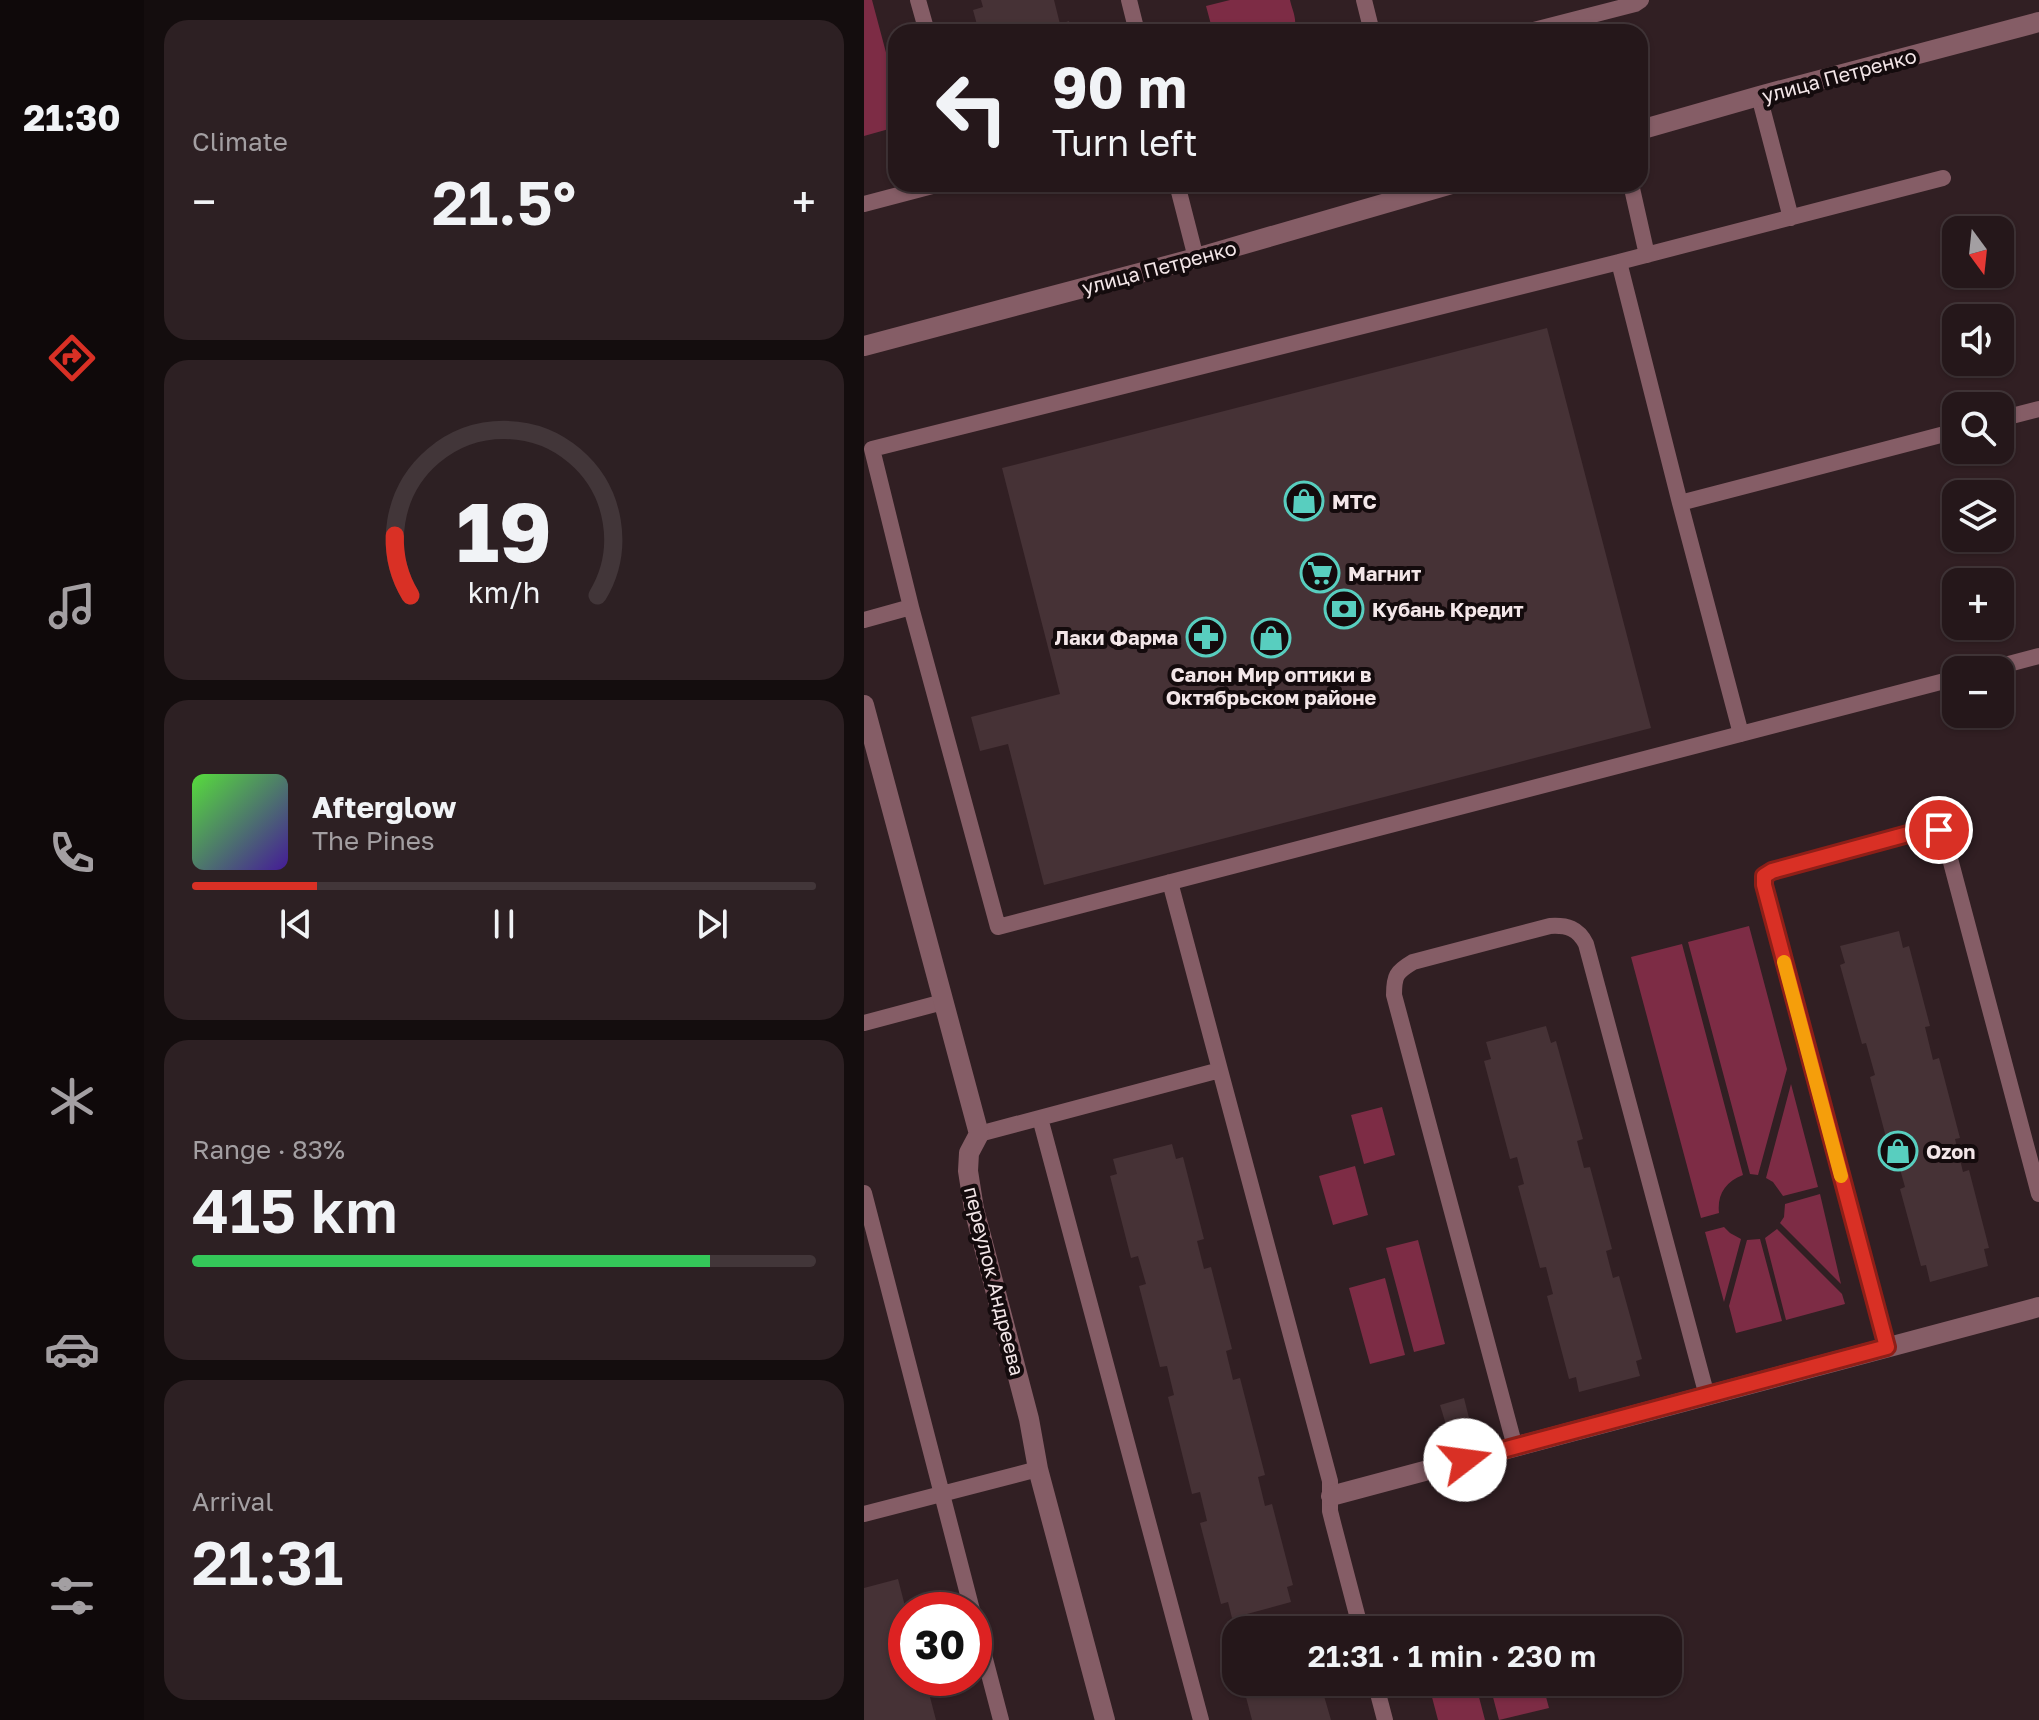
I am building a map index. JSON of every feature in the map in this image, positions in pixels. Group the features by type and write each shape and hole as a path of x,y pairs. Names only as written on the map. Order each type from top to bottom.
{"street":[{"name":"улица Петренко","path":"1648,128 2039,22"},
{"name":"улица Петренко","path":"864,346 1196,258 1424,192"},
{"path":"864,705 979,1134"},
{"name":"переулок Андреева","path":"979,1134 969,1153 968,1171 974,1209 1029,1419 1038,1469 1105,1720"},
{"path":"1331,1496 2039,1307"}],"lane":[{"path":"918,0 925,24"},
{"path":"1129,0 1135,24"},
{"path":"1364,0 1370,24"},
{"path":"1557,24 1641,0"},
{"path":"1759,96 1791,218"},
{"path":"1942,682 998,927 911,607 872,449 1943,178"},
{"path":"864,204 910,192"},
{"path":"1179,192 1196,258"},
{"path":"1633,192 1647,255"},
{"path":"1619,262 1741,734"},
{"path":"2014,415 2039,409"},
{"path":"1680,503 1942,435"},
{"path":"864,620 911,607"},
{"path":"2014,663 2039,656"},
{"path":"1887,1347 1764,876 1772,871 1930,828 1939,830 1944,836 2039,1194"},
{"path":"1170,882 1330,1481 1330,1511 1357,1616"},
{"path":"1515,1447 1394,995 1394,982 1399,971 1413,962 1550,926 1566,925 1581,934 1707,1396"},
{"path":"864,1023 943,1002"},
{"path":"979,1134 1220,1070"},
{"path":"1040,1118 1201,1720"},
{"path":"864,1193 967,1592"},
{"path":"864,1514 1038,1469"},
{"path":"992,1686 1001,1720"},
{"path":"1379,1696 1385,1720"}],"shaded area":[{"path":"864,0 872,0 888,60 888,129 864,136"},
{"path":"1230,0 1290,0 1295,24 1211,24 1206,6"},
{"path":"1749,926 1787,1069 1758,1175 1750,1174 1688,942"},
{"path":"1682,944 1743,1175 1731,1181 1724,1190 1719,1200 1719,1213 1701,1218 1631,957"},
{"path":"1791,1084 1818,1187 1783,1196 1766,1178"},
{"path":"1382,1107 1395,1155 1364,1164 1351,1115"},
{"path":"1355,1166 1368,1215 1333,1225 1319,1176"},
{"path":"1820,1194 1841,1284 1780,1223 1785,1204"},
{"path":"1724,1227 1741,1239 1724,1302 1705,1232"},
{"path":"1777,1229 1842,1294 1845,1304 1786,1320 1765,1238"},
{"path":"1760,1239 1782,1321 1736,1333 1729,1306 1747,1240"},
{"path":"1418,1240 1445,1344 1414,1352 1386,1248"},
{"path":"1385,1278 1405,1355 1370,1364 1349,1288"},
{"path":"1432,1696 1479,1696 1485,1720 1438,1720"},
{"path":"1493,1696 1546,1696 1549,1708 1499,1720"}],"building":[{"path":"981,0 1054,0 1060,24 977,24 973,10 983,7"},
{"name":"Магнит","path":"1547,328 1651,728 1044,885 1008,744 980,751 971,717 1060,694 1002,468"},
{"path":"1899,931 1903,948 1909,946 1930,1026 1925,1027 1933,1060 1939,1058 1960,1138 1955,1139 1963,1172 1969,1170 1989,1248 1984,1249 1988,1266 1930,1282 1926,1265 1921,1266 1900,1189 1905,1187 1896,1155 1891,1156 1870,1077 1875,1075 1866,1043 1862,1044 1840,965 1845,963 1840,946"},
{"path":"1546,1026 1551,1043 1556,1041 1583,1139 1577,1141 1584,1168 1590,1167 1612,1249 1606,1251 1613,1278 1619,1276 1642,1359 1636,1361 1640,1376 1579,1392 1576,1377 1569,1379 1547,1296 1553,1294 1546,1267 1540,1268 1518,1186 1524,1184 1517,1157 1510,1159 1484,1061 1491,1059 1486,1042"},
{"path":"1172,1144 1176,1159 1183,1157 1204,1239 1197,1241 1204,1269 1211,1267 1232,1349 1226,1351 1233,1380 1240,1378 1265,1475 1258,1477 1265,1506 1272,1504 1293,1585 1287,1587 1291,1602 1239,1616 1232,1616 1228,1602 1221,1604 1200,1523 1207,1521 1200,1492 1192,1494 1168,1397 1174,1395 1167,1366 1160,1367 1139,1286 1146,1284 1138,1256 1131,1258 1110,1176 1117,1174 1113,1159"},
{"path":"1464,1398 1470,1422 1447,1428 1440,1405"},
{"path":"898,1579 901,1592 888,1592 888,1696 930,1696 936,1720 864,1720 864,1588"},
{"path":"1246,1696 1324,1696 1331,1720 1252,1720"}],"slow traffic":[{"path":"1784,962 1841,1176"}],"place":[{"name":"МТС","path":"1304,501"},
{"name":"Магнит","path":"1320,573"},
{"name":"Кубань Кредит","path":"1344,609"},
{"name":"Лаки Фарма","path":"1206,637"},
{"name":"Салон Мир оптики в Октябрьском районе","path":"1271,638"},
{"name":"Ozon","path":"1898,1151"}],"route":[{"path":"1465,1460 1887,1347 1764,876 1772,871 1930,828 1939,830"}]}
